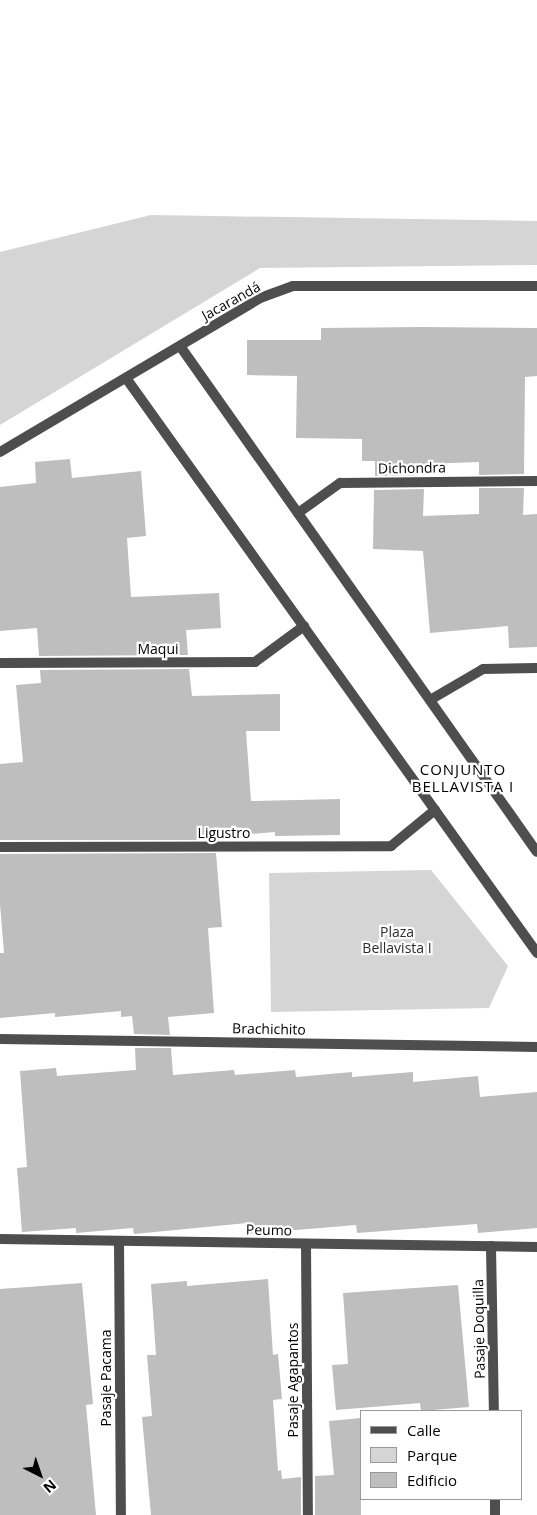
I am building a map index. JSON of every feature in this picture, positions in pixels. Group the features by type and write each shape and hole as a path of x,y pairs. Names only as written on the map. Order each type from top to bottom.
{"street":[{"name":"Jacarandá","path":"0,452 260,298 293,286 537,286"},
{"path":"180,346 537,852"},
{"path":"126,378 537,953"},
{"name":"Dichondra","path":"298,513 340,483 537,481"},
{"name":"Maqui","path":"0,664 255,662 304,626"},
{"path":"430,700 483,668 537,668"},
{"name":"Ligustro","path":"0,847 391,846 435,810"},
{"name":"Brachichito","path":"0,1039 537,1047"},
{"name":"Peumo","path":"0,1239 537,1247"},
{"name":"Pasaje Pacama","path":"119,1241 121,1515"},
{"name":"Pasaje Agapantos","path":"306,1244 308,1515"},
{"name":"Pasaje Doquilla","path":"491,1246 494,1410"},
{"path":"495,1500 496,1515"}],"green space":[{"path":"151,215 537,221 537,265 260,268 0,425 0,252"},
{"name":"Plaza Bellavista I","path":"431,870 508,966 489,1008 271,1012 269,873"}],"building":[{"path":"321,328 537,328 537,376 525,377 524,474 479,475 479,462 425,464 425,475 375,476 375,461 362,461 362,439 296,438 297,376 247,375 247,340 321,340"},
{"path":"70,459 72,478 141,471 146,536 127,538 131,597 219,593 221,628 186,630 188,655 39,656 37,628 0,631 0,487 36,483 35,462"},
{"path":"479,488 524,488 523,515 537,514 537,647 509,648 508,626 430,633 423,551 373,549 374,490 424,489 423,516 479,514"},
{"path":"189,669 192,696 280,694 280,731 246,731 251,801 340,799 340,835 275,836 275,832 215,837 215,840 0,840 0,764 23,762 16,685 41,683 40,670"},
{"path":"216,853 222,927 208,928 214,1013 168,1017 170,1035 134,1034 132,1016 121,1017 121,1011 55,1017 55,1013 0,1018 0,953 4,953 0,904 0,854"},
{"path":"135,1048 171,1048 173,1075 234,1070 235,1075 295,1070 296,1077 352,1072 352,1077 413,1072 413,1082 478,1076 480,1097 537,1092 537,1228 478,1233 477,1224 357,1233 356,1225 247,1234 247,1223 134,1234 133,1228 76,1233 76,1228 22,1232 17,1168 27,1167 20,1071 56,1068 57,1076 136,1070"},
{"path":"268,1279 273,1355 278,1354 282,1399 273,1400 278,1471 281,1470 282,1479 301,1477 301,1515 151,1515 142,1417 152,1416 147,1355 156,1355 151,1284 187,1281 187,1286"},
{"path":"82,1283 93,1404 86,1405 96,1515 0,1515 0,1289"},
{"path":"458,1285 469,1407 421,1410 420,1403 336,1410 332,1365 348,1364 343,1293"},
{"path":"360,1418 361,1515 315,1515 315,1476 334,1475 329,1421"}],"district":[{"name":"CONJUNTO BELLAVISTA I","path":"463,778"}]}
